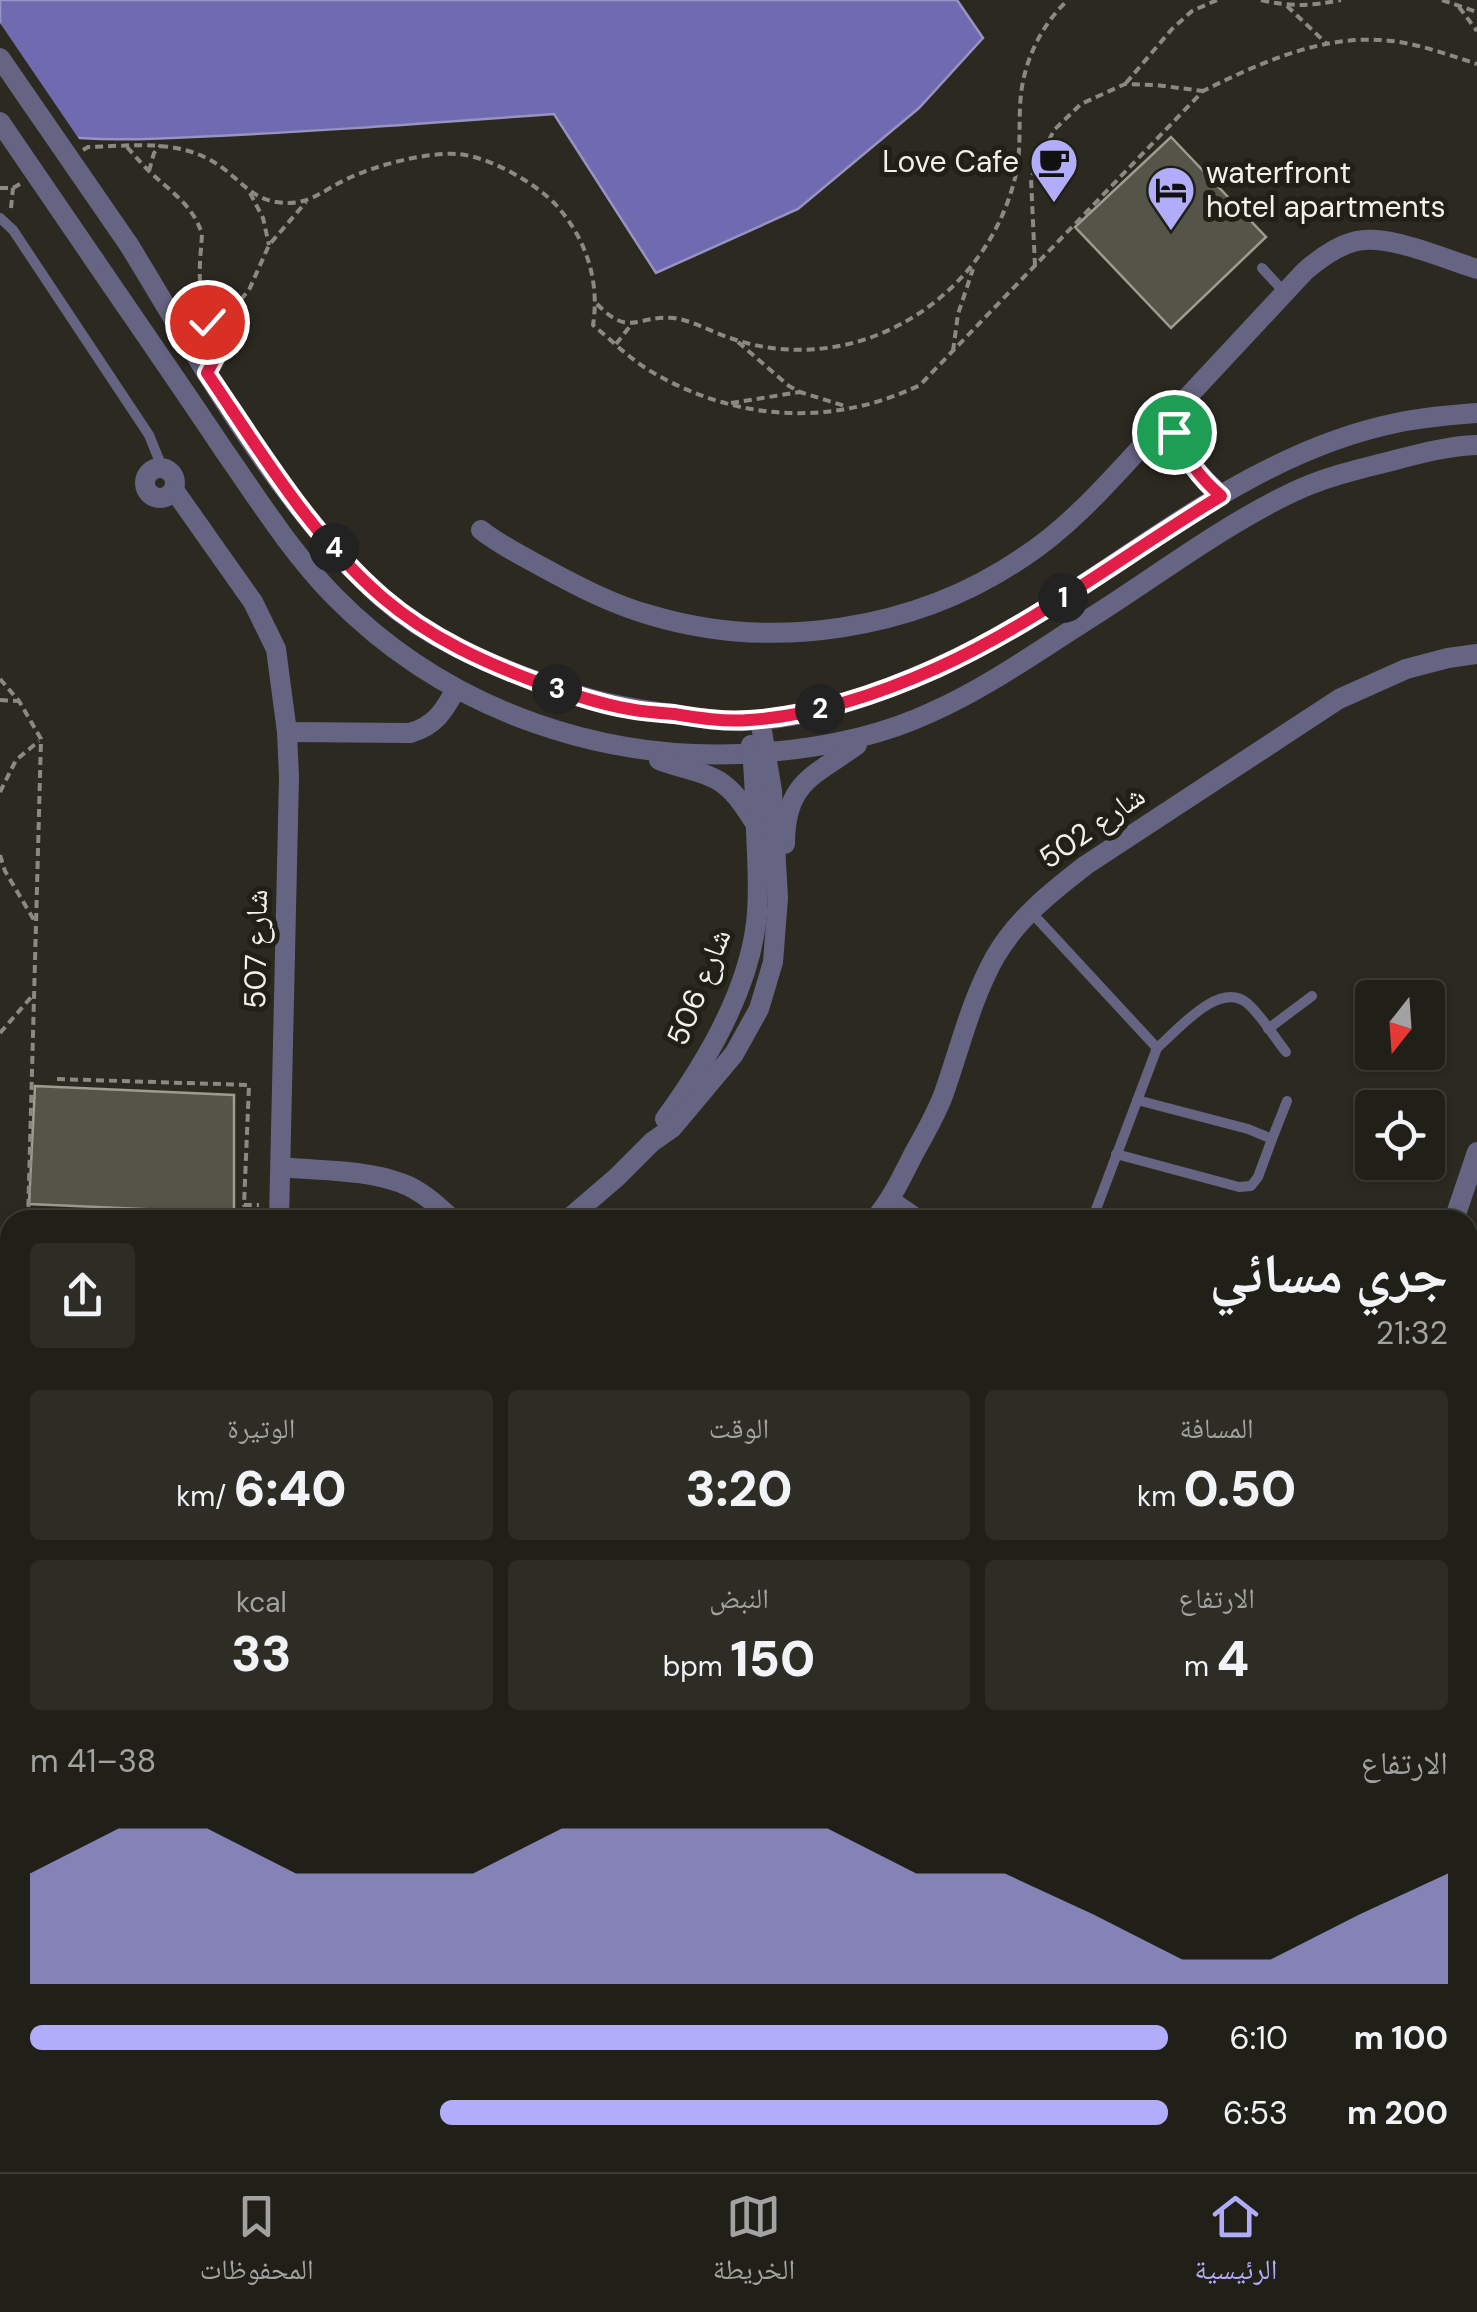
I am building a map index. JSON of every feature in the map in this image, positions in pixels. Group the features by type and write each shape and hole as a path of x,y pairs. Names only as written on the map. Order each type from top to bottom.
{"street":[{"path":"0,58 129,245 207,373 283,486 332,546 382,597 459,649 577,696 626,709 753,720 807,713 898,685 1033,617 1162,531 1273,468 1343,438 1394,423 1477,413"},
{"path":"0,122 262,505 332,594 396,650 456,689 549,729 605,744 713,756 817,748 866,736 964,696 1244,518 1293,492 1341,473 1452,446 1477,445"},
{"path":"481,530 498,543 607,599 695,626 748,632 802,632 897,616 985,581 1022,558 1080,511 1319,259 1351,242 1368,239 1398,244 1477,269"},
{"path":"1170,416 1181,450 1221,496"},
{"name":"شارع 507","path":"162,467 153,468 146,475 144,485 148,494 167,497 174,490 252,602 276,649 288,732 279,1210"},
{"name":"شارع 502","path":"882,1210 938,1110 974,1002 995,958 1030,911 1086,865 1339,698 1406,669 1477,654"},
{"path":"288,732 410,733 437,720 456,689"},
{"name":"شارع 506","path":"579,1210 672,1128 734,1054 759,1009 773,962 777,879 772,791 753,720"},
{"name":"شارع 506","path":"777,879 797,791 813,774 866,736"},
{"path":"644,751 667,764 722,782 755,823"},
{"name":"شارع 506","path":"652,1142 719,1032 750,951 758,901 755,823 760,754"},
{"path":"1457,1210 1477,1152"},
{"path":"281,1168 346,1173 401,1183 420,1192 441,1210"},
{"path":"891,1200 905,1210"}],"lane":[{"path":"2,219 148,435 162,467"},
{"path":"1262,268 1285,293"},
{"path":"1030,911 1157,1048"},
{"path":"1096,1210 1157,1048 1213,1000 1230,996 1249,1004 1286,1052"},
{"path":"1268,1029 1312,996"},
{"path":"1137,1100 1272,1139"},
{"path":"1116,1154 1239,1188 1251,1186 1287,1100"}],"path":[{"path":"616,344 631,325 672,318 737,341 774,349 821,349 884,332 923,312 974,264 997,228 1016,175 1021,94 1031,53 1054,12 1068,0"},
{"path":"1125,84 1172,28 1192,11 1216,0"},
{"path":"1261,0 1287,6 1341,0"},
{"path":"1442,0 1477,12"},
{"path":"1287,6 1326,43"},
{"path":"1458,6 1477,31"},
{"path":"206,309 214,315 228,315 249,290 269,245 306,202 345,179 382,165 461,154 518,176 545,193 569,220 584,245 596,304 594,326 645,368 694,394 752,410 812,414 853,409 920,385 1204,91 1261,62 1326,43 1408,43 1477,64"},
{"path":"1036,266 1031,178 1054,130 1080,104 1125,84 1204,91"},
{"path":"149,172 161,144"},
{"path":"88,148 161,144 194,152 220,166 263,199 306,202"},
{"path":"126,146 187,204 200,226 201,291 207,322 222,345 207,373"},
{"path":"0,188 13,188 11,206 2,219"},
{"path":"249,190 263,218 269,245"},
{"path":"952,351 958,314 974,264"},
{"path":"596,304 631,325"},
{"path":"737,341 789,386 853,409"},
{"path":"726,404 800,392"},
{"path":"0,679 19,701 41,739 28,1210"},
{"path":"0,700 19,701"},
{"path":"0,792 16,760 41,739"},
{"path":"0,855 36,924"},
{"path":"0,1033 34,994"},
{"path":"57,1078 249,1085 244,1204 259,1204"}],"shaded area":[{"path":"0,0 957,0 983,38 919,108 798,209 656,273 554,114 146,139 0,134"}],"pier":[{"path":"0,23 81,142 0,139"}],"building":[{"name":"waterfront hotel apartments","path":"1171,137 1266,237 1171,328 1075,227"},
{"path":"35,1086 234,1095 234,1210 29,1204"}],"place":[{"name":"Love Cafe","path":"1054,204"},
{"name":"waterfront hotel apartments","path":"1171,232"}],"route":[{"path":"207,322 222,345 207,373 283,486 332,546 382,597 459,649 513,673 626,709 702,718 747,721 807,713 898,685 1033,617 1221,496 1192,467 1174,432"}]}
